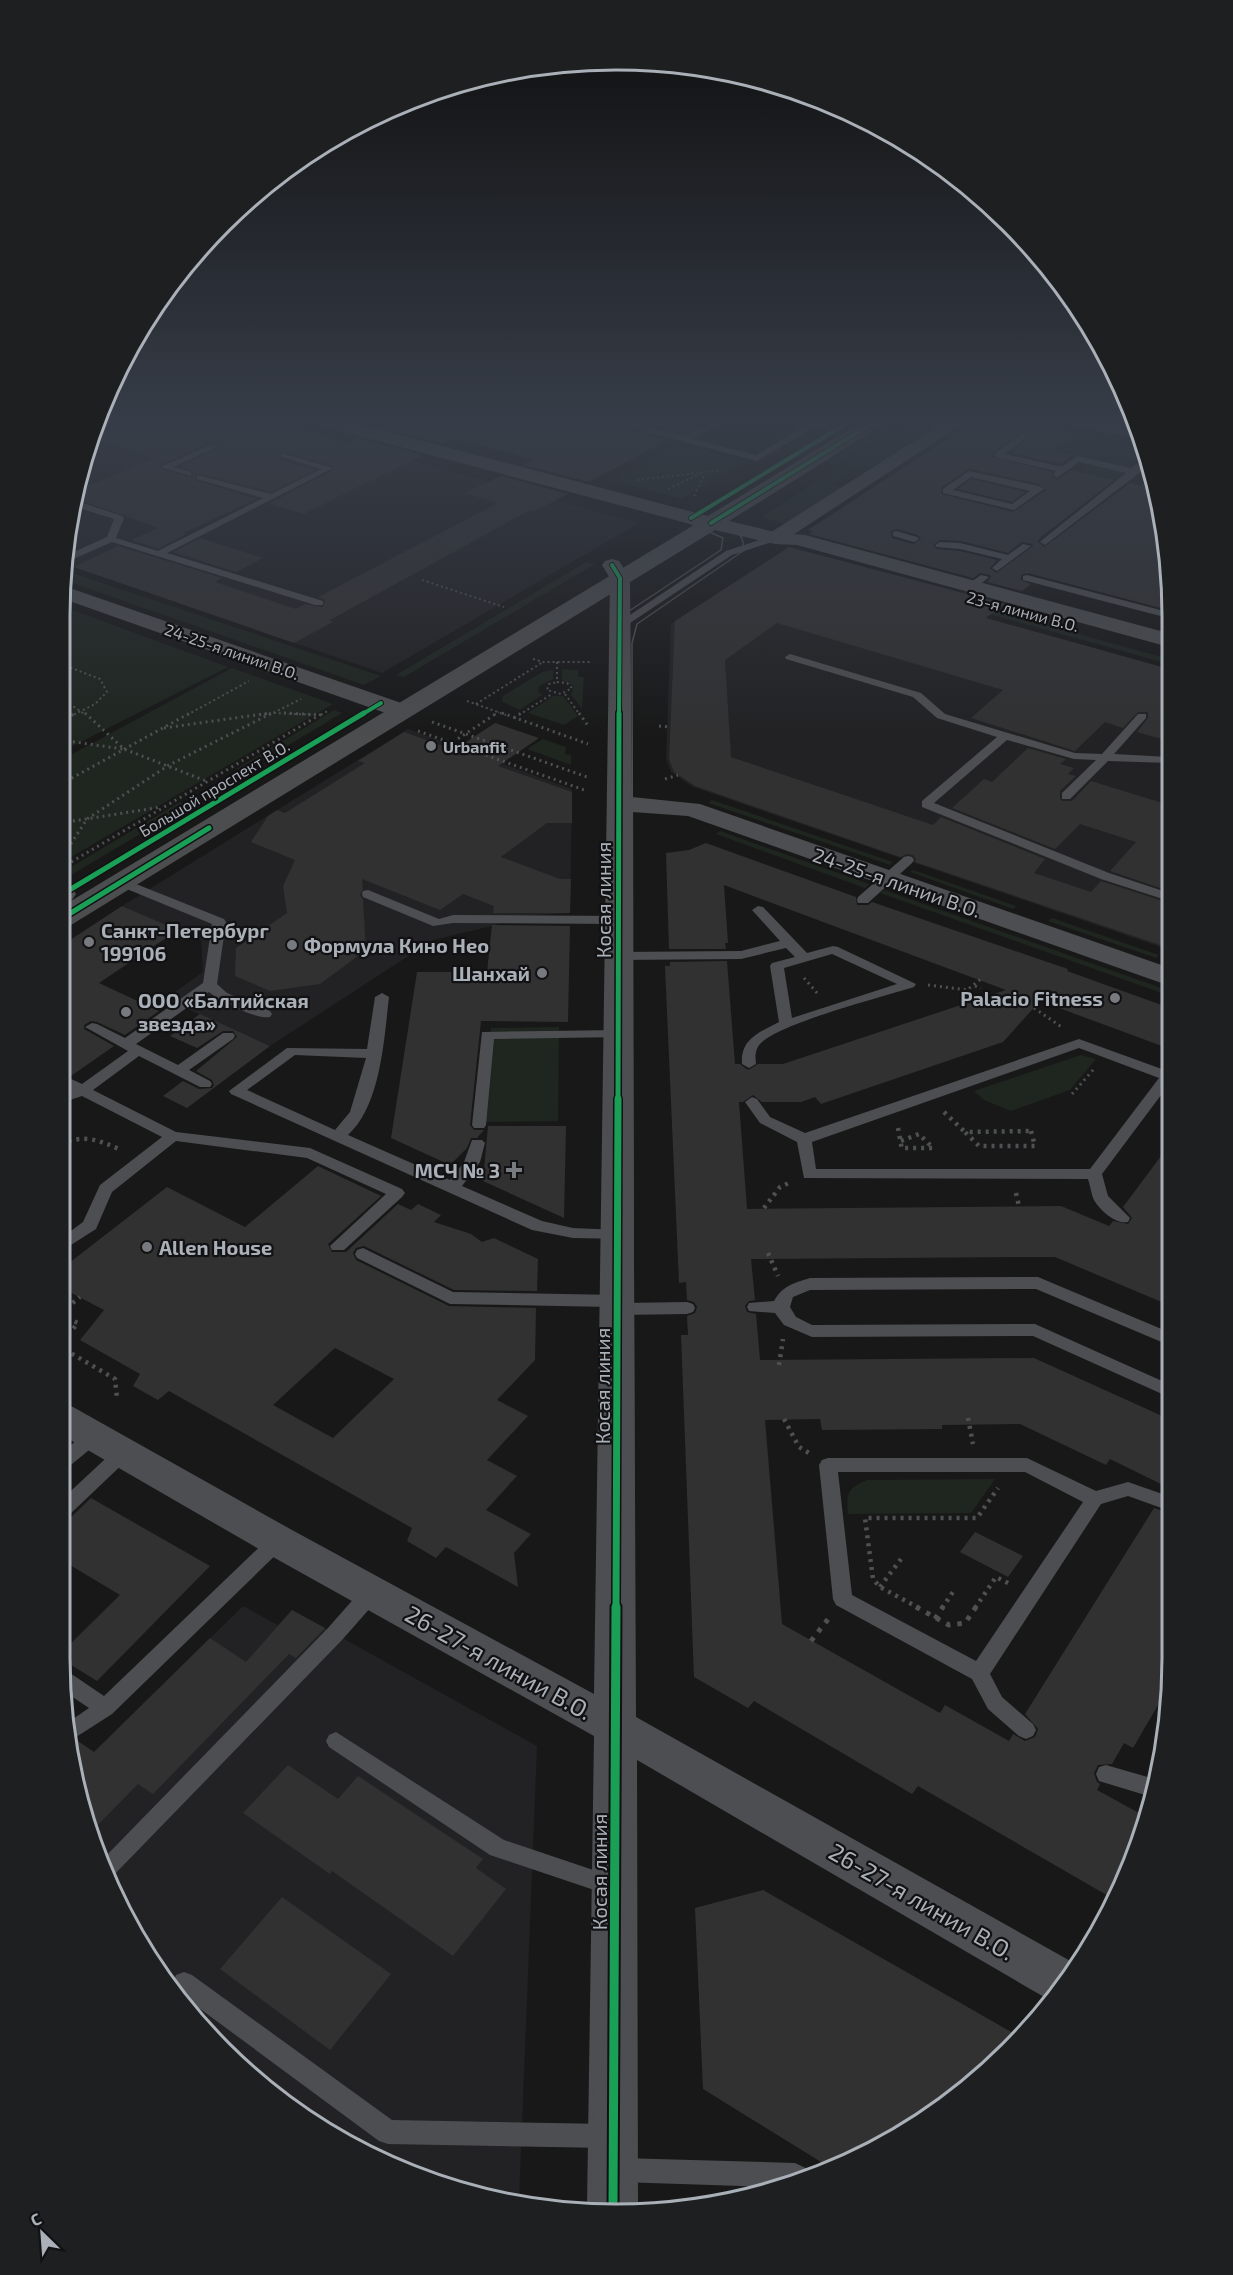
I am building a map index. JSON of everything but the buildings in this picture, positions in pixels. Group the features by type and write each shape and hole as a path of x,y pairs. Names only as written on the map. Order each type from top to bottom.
{"main road":[{"name":"Большой проспект В.О.","path":"70,897 121,882 399,715 616,572 691,527"},
{"path":"728,527 776,538 798,539 978,582 1162,638"},
{"name":"23-я линии В.О.","path":"776,538 792,547 1162,649"},
{"name":"Большой проспект В.О.","path":"70,895 399,715"}],"street":[{"path":"776,538 794,527"},
{"name":"Косая линия","path":"613,2172 620,804 620,625 616,572"},
{"name":"24-25-я линии В.О.","path":"71,595 399,715"},
{"name":"24-25-я линии В.О.","path":"620,804 691,809 1162,975"},
{"name":"26-27-я линии В.О.","path":"70,1423 279,1541 698,1772 1058,1979"}],"lane":[{"path":"111,539 116,527"},
{"path":"159,554 212,527"},
{"path":"1045,542 1062,527"},
{"path":"896,534 914,539"},
{"path":"620,625 729,553 776,538"},
{"path":"74,555 111,539 319,603"},
{"path":"940,545 960,546 1009,558"},
{"path":"997,568 1026,546"},
{"path":"1028,578 1162,613"},
{"path":"790,657 917,695 941,716 1074,756 1162,760"},
{"path":"1066,796 1142,716"},
{"path":"1006,735 926,804 1105,876 1162,895"},
{"path":"863,900 908,860"},
{"path":"70,1095 83,1090 132,1047 210,985 219,922 121,882"},
{"path":"369,894 438,924 453,919 619,920"},
{"path":"758,910 804,958"},
{"path":"619,956 741,955 789,943"},
{"path":"786,1024 777,966 789,962 833,950 909,984"},
{"path":"749,1064 748,1052 757,1039 786,1024 909,984"},
{"path":"210,985 222,996 265,1014"},
{"path":"337,1136 351,1123 359,1107 375,1054 382,997"},
{"path":"92,1027 205,1084"},
{"path":"479,1125 488,1035 619,1034"},
{"path":"179,1071 228,1036"},
{"path":"752,1102 765,1120 804,1139 1079,1043 1162,1075"},
{"path":"375,1054 292,1051 236,1091 538,1226 573,1233 618,1235"},
{"path":"70,1084 173,1136 310,1153 397,1193 338,1246"},
{"path":"1094,1174 1162,1085"},
{"path":"70,1239 90,1225 105,1189 173,1136"},
{"path":"804,1139 809,1174 1094,1174"},
{"path":"452,1187 468,1172 476,1154 477,1143"},
{"path":"1094,1174 1101,1198 1122,1218"},
{"path":"363,1254 450,1298 687,1308"},
{"path":"1162,1336 1038,1283 810,1284 798,1286 789,1291 782,1298 780,1307 783,1316 790,1323 800,1329 812,1331 1035,1330 1162,1388"},
{"path":"755,1307 780,1307"},
{"path":"70,1460 109,1444"},
{"path":"70,1498 109,1444"},
{"path":"1026,1730 995,1703 979,1673 843,1599 828,1465 1027,1465 1095,1499"},
{"path":"979,1673 1095,1499 1128,1489 1162,1501"},
{"path":"75,1729 105,1708 279,1541"},
{"path":"111,1865 335,1634 372,1592"},
{"path":"71,1685 105,1708"},
{"path":"336,1741 498,1848 615,1887"},
{"path":"1106,1774 1147,1786"},
{"path":"184,1983 388,2132 613,2172 795,2175"}],"path":[{"path":"422,580 504,607"},
{"path":"531,658 543,662 591,662"},
{"path":"476,704 543,662"},
{"path":"557,662 557,682"},
{"path":"70,668 99,679 107,692 95,704 70,716"},
{"path":"70,779 250,680"},
{"path":"514,718 552,693 565,693 571,690 570,685 557,682 549,684 546,688 552,693"},
{"path":"565,693 589,727"},
{"path":"70,845 87,819 169,765 303,698"},
{"path":"465,700 588,744"},
{"path":"70,703 81,710 124,749"},
{"path":"70,862 338,705"},
{"path":"452,743 499,712"},
{"path":"160,729 273,713 322,715"},
{"path":"399,715 452,743 587,791"},
{"path":"429,721 587,777"},
{"path":"480,725 488,728"},
{"path":"658,726 670,727"},
{"path":"70,741 124,749 169,765 206,782"},
{"path":"665,779 678,775"},
{"path":"70,822 164,807"},
{"path":"789,962 832,1009"},
{"path":"909,984 967,990 981,979"},
{"path":"975,986 981,988"},
{"path":"1034,1008 1057,1022 1079,1043"},
{"path":"1072,1094 1088,1075"},
{"path":"944,1112 964,1132 979,1146 1035,1146 1031,1131 964,1132"},
{"path":"898,1128 903,1155"},
{"path":"901,1141 919,1134 933,1148 902,1148"},
{"path":"70,1141 84,1136 95,1138 142,1160"},
{"path":"764,1208 780,1187 809,1174"},
{"path":"70,1306 80,1297"},
{"path":"70,1319 78,1323 70,1330"},
{"path":"70,1353 115,1379 117,1398"},
{"path":"784,1419 799,1447 828,1465"},
{"path":"985,1505 976,1518 865,1518 873,1579 880,1587 949,1625 965,1623 996,1577 1031,1595"},
{"path":"880,1587 904,1555"},
{"path":"935,1618 953,1592"}],"shaded area":[{"path":"78,527 632,527 382,673 73,566"},
{"path":"804,558 1162,657 1162,662 799,561"},
{"path":"771,559 1162,667 1162,948 693,787 671,772 666,759 671,624"},
{"path":"586,562 595,564 404,677 396,675"},
{"path":"73,573 381,676 364,685 72,583"},
{"path":"70,609 228,667 70,747"},
{"path":"232,668 333,704 70,858 70,755"},
{"path":"562,669 578,670 578,677 584,677 582,709 571,695 574,686 562,680"},
{"path":"553,670 553,679 539,686 538,691 542,695 520,710 502,702 503,696 542,672"},
{"path":"553,696 563,696 578,716 564,725 528,713"},
{"path":"334,710 342,713 244,772 236,769"},
{"path":"408,729 572,789 570,913 519,916 492,926 433,940 270,1046 165,999 203,972 201,940 122,906"},
{"path":"543,739 566,747 565,754 571,755 571,765 527,749"},
{"path":"712,800 893,862 890,865 708,803"},
{"path":"180,802 189,805 70,876 70,868"},
{"path":"720,831 869,884 865,888 716,834"},
{"path":"913,870 1016,906 1013,909 910,872"},
{"path":"884,890 1162,988 1162,993 880,893"},
{"path":"1052,918 1159,955 1156,958 1048,921"},
{"path":"559,1027 558,1121 486,1122 491,1028"},
{"path":"1081,1055 1096,1059 1070,1090 1011,1111 984,1100 974,1091"},
{"path":"995,1479 971,1513 848,1514 849,1493 855,1486 867,1480"},
{"path":"243,1606 278,1625 292,1610 537,1746 519,2196 441,2176 375,2148 343,2131 284,2092 230,2045 183,1991 144,1932 127,1900 99,1834 89,1800 77,1740 94,1752"}],"tram line":[{"path":"602,1608 611,630 617,619 721,550 723,538 699,527"},
{"path":"634,1608 632,643 637,624 743,551 740,535 730,527"},
{"path":"592,2203 602,1607"},
{"path":"634,1607 635,2203"}],"cycle path":[{"path":"612,565 620,578 613,2204"},
{"path":"70,890 381,703"},
{"path":"70,913 209,828"}],"place":[{"name":"Urbanfit","path":"431,746"},
{"name":"Санкт-Петербург 199106","path":"89,942"},
{"name":"Формула Кино Нео","path":"292,945"},
{"name":"Шанхай","path":"542,973"},
{"name":"Palacio Fitness","path":"1115,998"},
{"name":"ООО «Балтийская звезда»","path":"126,1012"},
{"name":"МСЧ № 3","path":"514,1170"},
{"name":"Allen House","path":"147,1247"}]}
